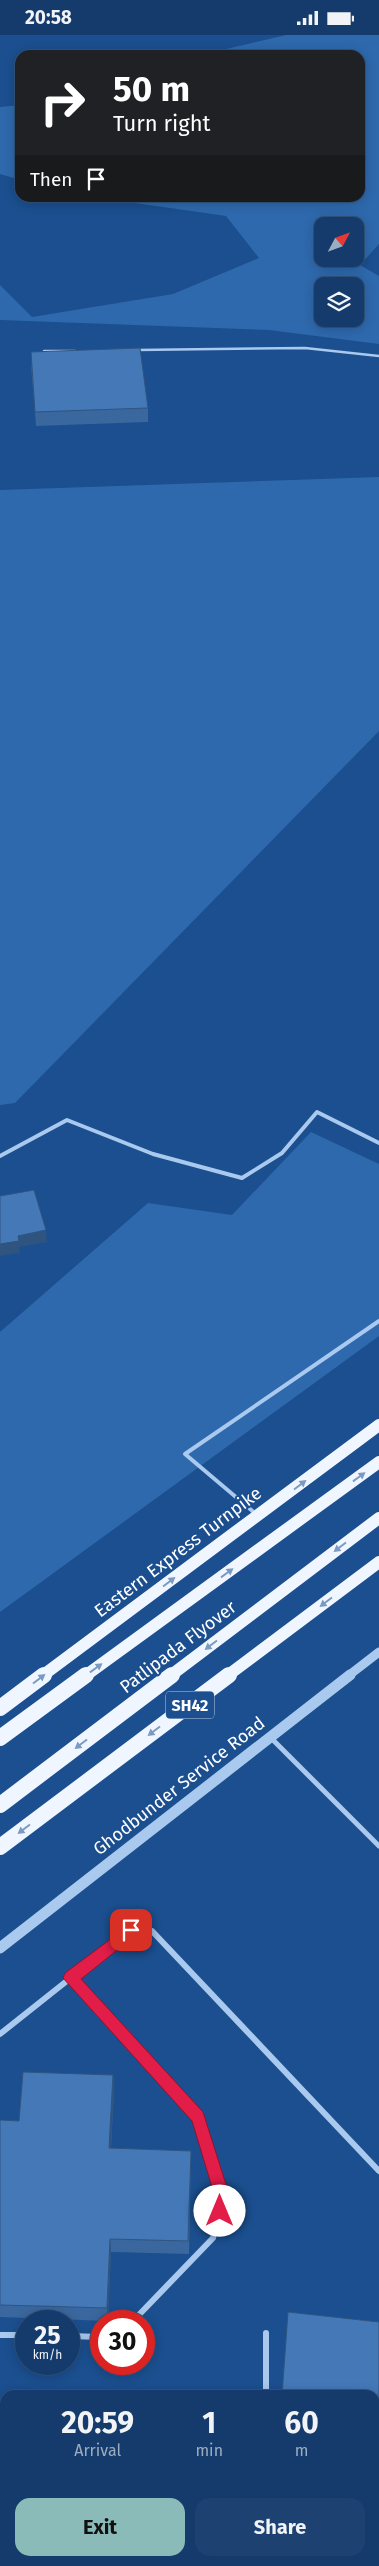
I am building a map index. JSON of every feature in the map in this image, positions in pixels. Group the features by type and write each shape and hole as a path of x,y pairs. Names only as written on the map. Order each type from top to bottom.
{"main road":[{"name":"Eastern Express Turnpike","path":"0,1708 379,1425"},
{"name":"Patlipada Flyover","path":"0,1738 379,1462"},
{"name":"Patlipada Flyover","path":"0,1805 379,1518"},
{"name":"SH42","path":"0,1847 379,1563"}],"street":[{"name":"Ghodbunder Service Road","path":"0,1948 379,1652"},
{"path":"0,2034 131,1930 152,1931 379,2171"},
{"path":"70,1978 198,2117 223,2197 213,2238 144,2310"},
{"path":"266,2333 266,2390"},
{"path":"0,2335 15,2335"}],"lane":[{"path":"131,350 305,348 379,356"},
{"path":"44,351 82,351"},
{"path":"0,1156 67,1120 153,1154 242,1178 282,1153 317,1112 379,1143"},
{"path":"258,1516 185,1454 379,1321"},
{"path":"270,1737 379,1846"}],"shaded area":[{"path":"286,35 379,35 379,244 364,261 364,217 314,217 314,267 363,267 379,276 379,344 269,330 0,320 0,285 32,317 173,294 259,258 226,216 128,202 365,202 365,50 222,50"},
{"path":"15,106 15,178 0,174 0,107"},
{"path":"379,477 379,731 15,1103 0,1105 0,490"},
{"path":"311,1132 379,1164 379,1336 0,1612 0,1332 148,1203 232,1215"}],"building":[{"path":"140,348 148,408 35,412 31,352"},
{"path":"34,1190 46,1230 18,1236 19,1241 0,1244 0,1196"},
{"path":"23,2072 113,2075 109,2148 191,2151 188,2241 110,2239 107,2308 0,2305 0,2120 19,2121"},
{"path":"288,2312 379,2322 379,2390 282,2390"}],"route":[{"path":"131,1930 70,1978 198,2117 223,2197 220,2211"}]}
